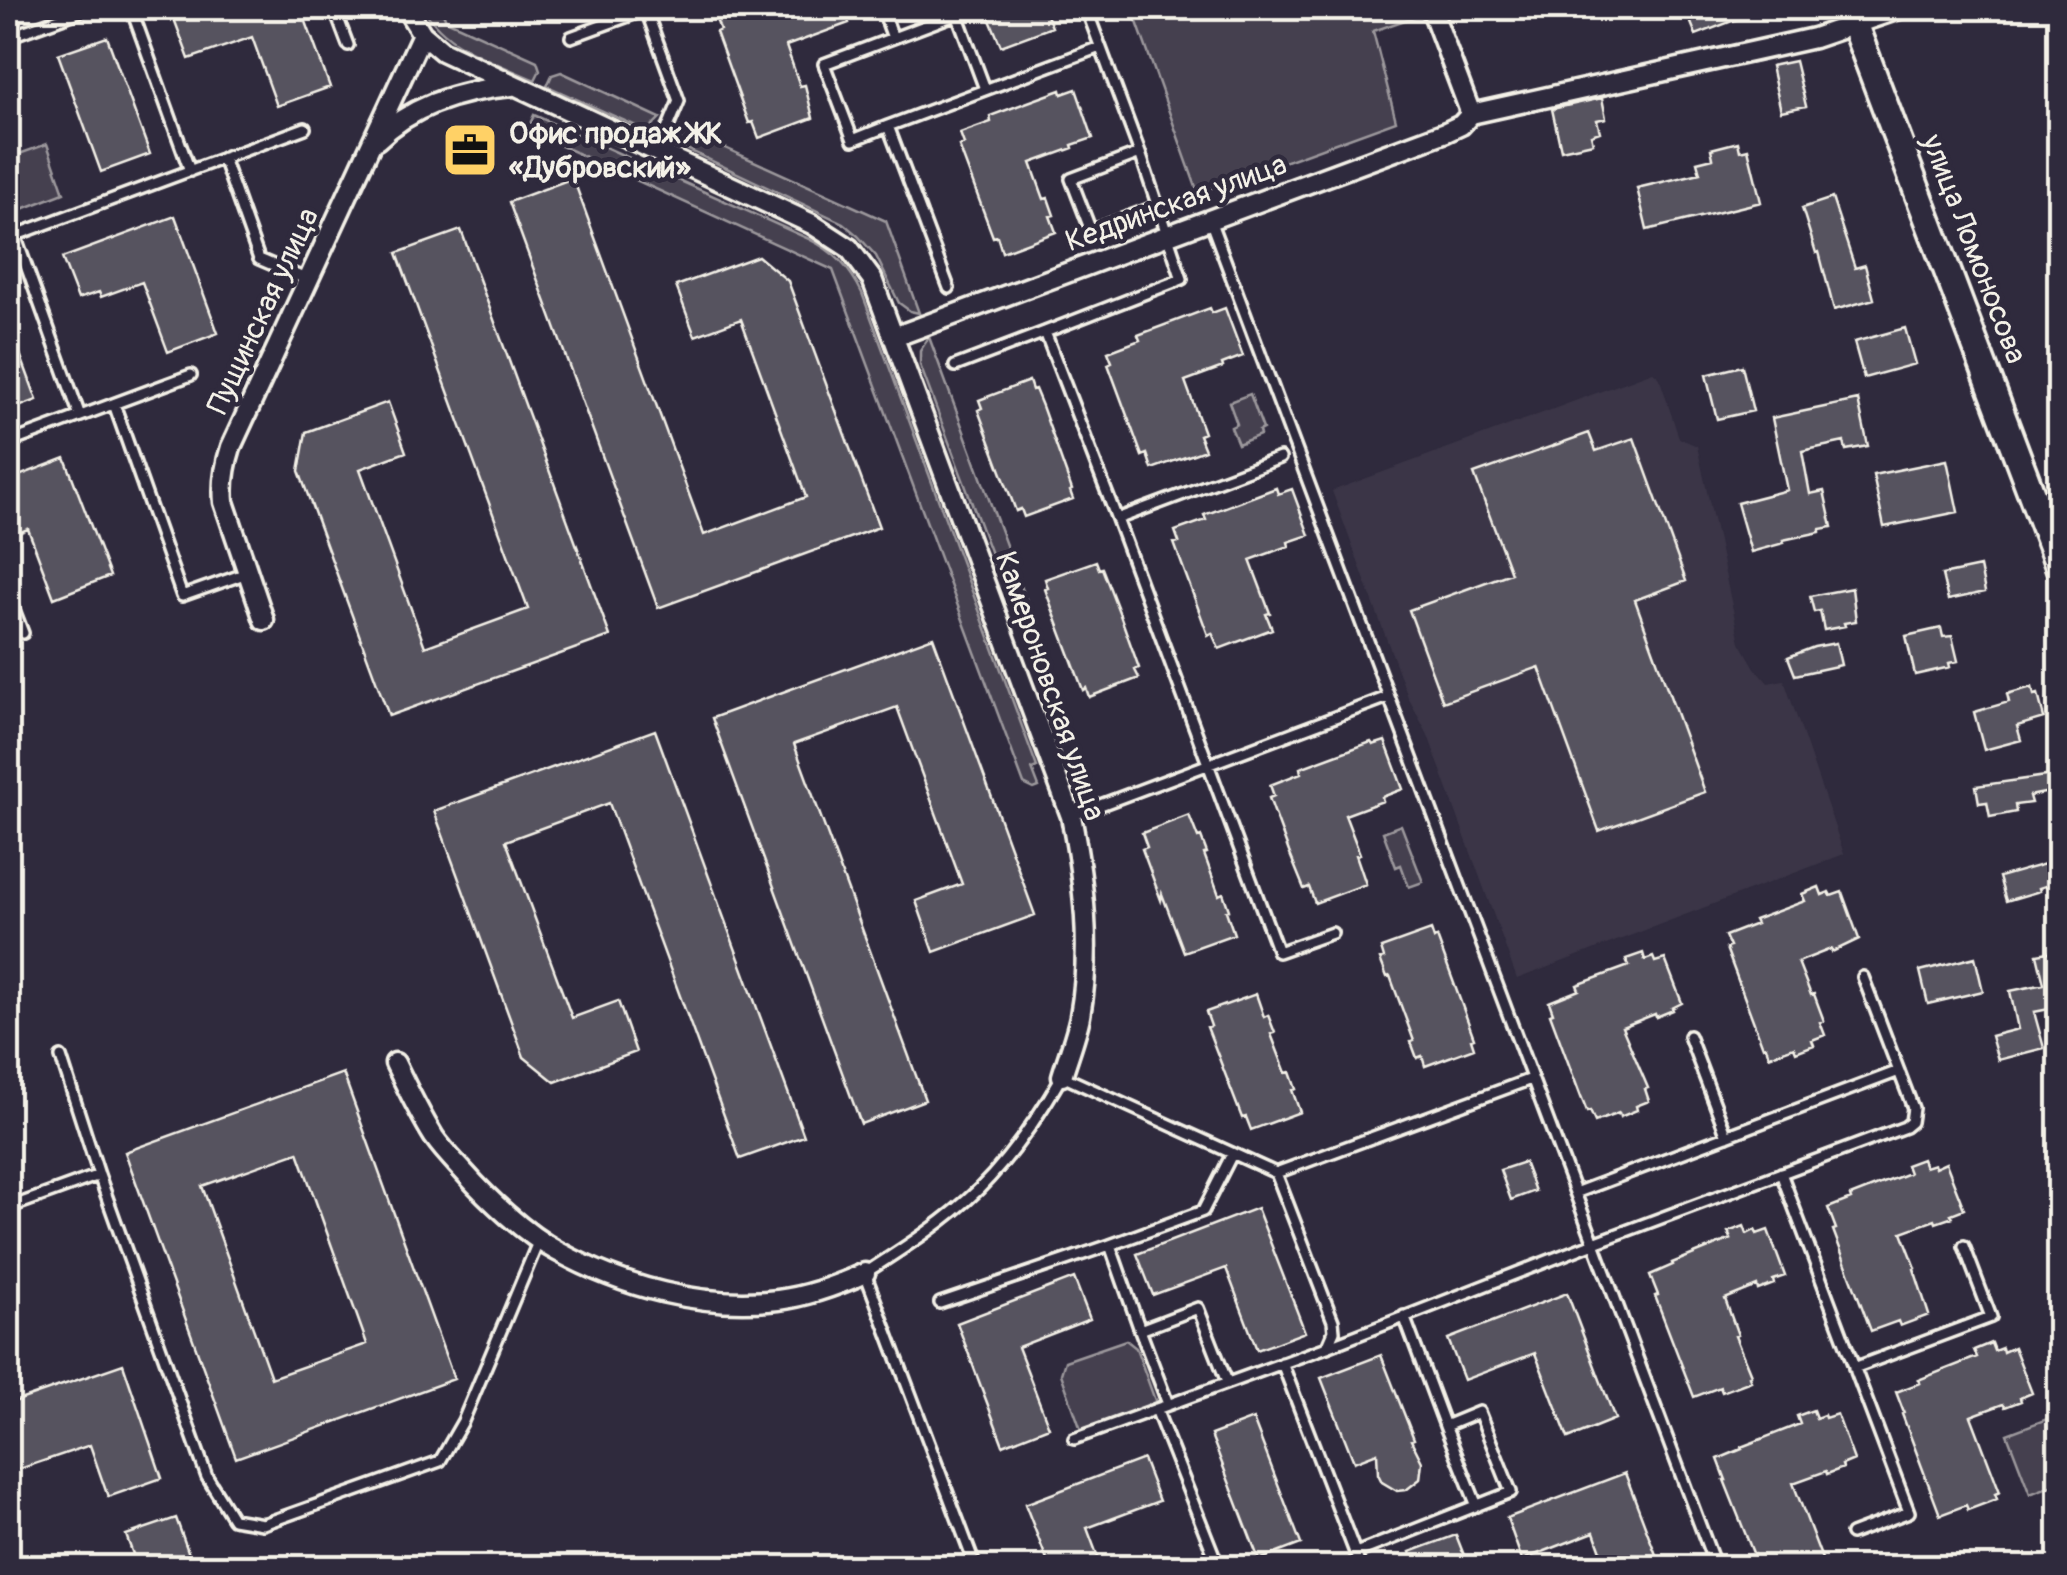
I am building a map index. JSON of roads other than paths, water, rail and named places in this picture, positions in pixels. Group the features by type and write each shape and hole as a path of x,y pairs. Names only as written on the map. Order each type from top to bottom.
{"street":[{"name":"Камероновская улица","path":"406,8 422,34 442,50 812,224 849,248 872,279 1071,816 1085,908 1086,975 1080,1021 1062,1076"},
{"path":"1431,8 1471,114"},
{"path":"1851,16 1902,8"},
{"name":"Кедринская улица","path":"894,337 1446,132 1461,125 1471,114 1814,38 1851,16"},
{"name":"улица Ломоносова","path":"1851,16 2051,521 2060,569"},
{"name":"Пущинская улица","path":"264,620 224,502 224,468 422,34"},
{"path":"368,149 393,124 416,110 464,93 513,86"},
{"path":"395,1062 436,1140 486,1197 555,1250 616,1278 654,1291 718,1301 776,1300 826,1290 865,1273"}],"lane":[{"path":"8,37 90,8"},
{"path":"131,8 190,171"},
{"path":"334,8 348,46"},
{"path":"571,37 649,8 679,101 657,153"},
{"path":"882,8 893,38"},
{"path":"954,366 1182,279 1086,8"},
{"path":"985,89 957,14 824,64 852,140 1100,47"},
{"path":"2060,45 2054,64 2060,90"},
{"path":"888,126 949,288"},
{"path":"80,416 11,237 305,128"},
{"path":"1140,153 1071,179 1091,231 1157,206"},
{"path":"224,158 259,259 308,280"},
{"path":"1210,220 1716,1568"},
{"path":"1045,332 1278,952 1332,933"},
{"path":"8,443 191,375"},
{"path":"114,404 182,596 246,572"},
{"path":"1118,518 1280,458"},
{"path":"8,594 23,633"},
{"path":"1071,816 1388,697"},
{"path":"1074,1438 1906,1127 1913,1108 1863,978"},
{"path":"1689,1036 1727,1136"},
{"path":"60,1057 206,1477 233,1519 263,1524 440,1461 463,1421 540,1240"},
{"path":"1575,1193 1899,1071"},
{"path":"1062,1076 1276,1174 1333,1321 1334,1331 1327,1346"},
{"name":"Камероновская улица","path":"865,1273 920,1238 978,1190 1040,1114 1062,1076"},
{"path":"1276,1174 1531,1079"},
{"path":"940,1304 1202,1211 1232,1154"},
{"path":"8,1208 99,1174"},
{"path":"1781,1174 1908,1512 1851,1534"},
{"path":"1110,1245 1168,1404"},
{"path":"1854,1368 1991,1317 1964,1246"},
{"path":"865,1273 976,1568"},
{"path":"1140,1330 1198,1308 1227,1382"},
{"path":"1404,1316 1476,1506"},
{"path":"1282,1362 1362,1568"},
{"path":"1156,1408 1219,1568"},
{"path":"1356,1553 1511,1492 1479,1412 1445,1426"}],"place":[{"name":"Офис продаж ЖК «Дубровский»","path":"470,150"}]}
